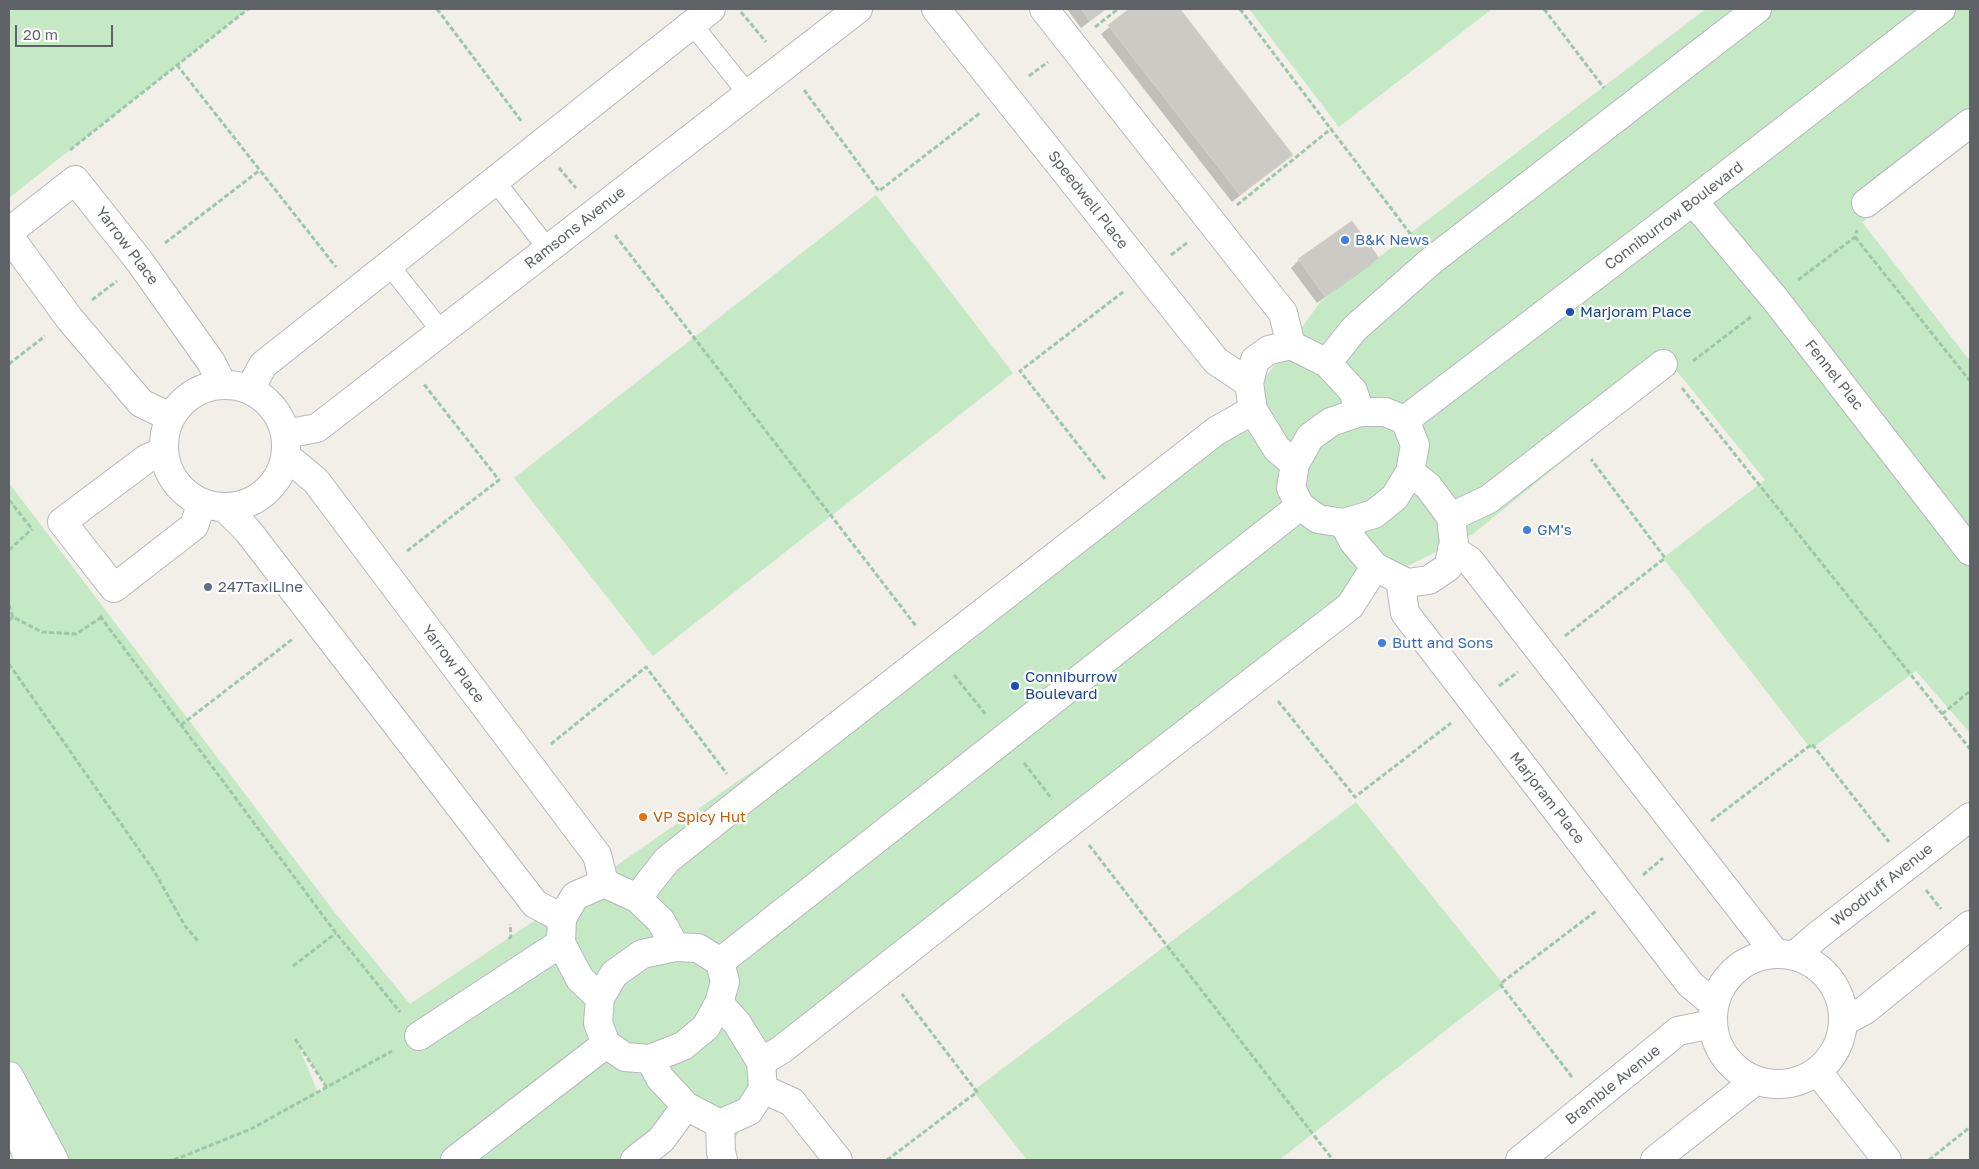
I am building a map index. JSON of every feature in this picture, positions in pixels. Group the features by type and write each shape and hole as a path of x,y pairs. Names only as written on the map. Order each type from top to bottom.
{"street":[{"name":"Ramsons Avenue","path":"285,445 317,428 858,9"},
{"name":"Speedwell Place","path":"936,9 1216,361 1249,382"},
{"path":"1044,9 1283,313 1291,345"},
{"path":"1327,363 1354,329 1431,261 1757,9"},
{"name":"Conniburrow Boulevard","path":"1405,420 1941,9"},
{"path":"250,390 263,365 702,16"},
{"path":"1866,203 1970,123"},
{"name":"Yarrow Place","path":"170,418 141,403 69,318 9,234 75,180 146,270 211,362 222,384"},
{"name":"Fennel Plac","path":"1693,201 1774,299 1970,551"},
{"path":"1295,464 1277,449 1253,410 1249,382 1255,360 1269,350 1291,345 1327,363 1354,391 1360,412"},
{"path":"1451,518 1489,499 1663,364"},
{"path":"164,451 146,459 62,522 114,588 194,526 213,507 247,503 265,492 279,476 285,445 272,406 250,390 222,384 201,389 183,400 170,418 164,438 164,451 169,472 181,489 213,507 248,531 535,904 561,931 580,979 600,998"},
{"path":"637,898 667,860 745,798 1216,431 1253,410"},
{"path":"1360,412 1385,412 1405,420 1415,445 1410,472 1395,497 1374,514 1344,523 1318,518 1300,506 1292,488 1295,464 1310,437 1331,422 1360,412"},
{"name":"Yarrow Place","path":"285,445 316,481 597,856 604,883"},
{"path":"1344,523 1353,541 1375,568 1407,583 1429,580 1448,567 1452,549 1451,518 1428,486 1410,472"},
{"path":"720,962 1300,506"},
{"path":"1452,549 1470,561 1786,955"},
{"path":"720,1124 750,1111 762,1075 781,1050 1070,822 1350,606 1375,568"},
{"name":"Marjoram Place","path":"1400,580 1405,613 1713,1014"},
{"name":"Woodruff Avenue","path":"1786,955 1817,936 1970,817"},
{"path":"419,1036 561,931 575,896 604,883 637,898 662,921 675,947"},
{"path":"1844,1022 1865,1010 1970,925"},
{"path":"675,947 698,948 720,962 725,982 720,1003 706,1027 683,1046 650,1059 624,1057 606,1044 598,1023 600,998 614,974 642,954 675,947"},
{"path":"1786,955 1822,970 1837,988 1844,1010 1844,1022 1843,1032 1834,1056 1818,1072 1797,1082 1775,1085 1755,1081 1736,1070 1721,1052 1713,1014 1724,982 1740,966 1761,956 1786,955"},
{"path":"720,1003 737,1023 762,1075 792,1102 838,1160"},
{"name":"Bramble Avenue","path":"1520,1160 1678,1031 1713,1014"},
{"path":"456,1160 606,1044"},
{"path":"650,1059 660,1078 686,1106 720,1124"},
{"path":"1818,1072 1887,1160"},
{"path":"9,1076 54,1160"},
{"path":"1655,1160 1755,1081"},
{"path":"9,1101 28,1160"},
{"path":"635,1160 661,1140 686,1106"},
{"path":"720,1124 723,1160"}],"lane":[{"path":"702,16 748,94"},
{"path":"495,181 548,250"},
{"path":"389,265 442,332"}],"path":[{"path":"62,156 248,9"},
{"path":"437,9 540,146 597,212 934,650 1333,1160"},
{"path":"739,9 785,66 879,192 1004,94 1072,45"},
{"path":"1240,9 1431,261"},
{"path":"1544,9 1622,112"},
{"path":"177,65 355,291"},
{"path":"1855,237 1970,381"},
{"path":"382,569 499,480 406,360"},
{"path":"1663,364 1970,749"},
{"path":"1259,676 1355,797 1665,558 1572,434"},
{"path":"9,500 37,536"},
{"path":"9,550 32,529"},
{"path":"9,606 13,617 42,632 76,634 101,618 115,605 114,588"},
{"path":"95,610 336,933 419,1036 251,1129 174,1160"},
{"path":"9,620 13,617"},
{"path":"288,630 300,645"},
{"path":"181,725 294,638"},
{"path":"9,664 154,871 185,926 199,942"},
{"path":"528,764 646,667 745,798"},
{"path":"1942,714 1970,691"},
{"path":"506,944 512,936 510,918"},
{"path":"293,966 336,933"},
{"path":"884,970 977,1092 887,1160"},
{"path":"295,1039 327,1088"},
{"path":"1929,1160 1970,1127"}],"green space":[{"path":"9,9 248,9 9,198"},
{"path":"1249,9 1492,9 1339,127"},
{"path":"1706,9 1970,9 1970,142 1862,222 1970,361 1970,733 1916,671 1811,749 1663,558 1765,480 1676,370 1473,534 1325,606 777,1058 724,1160 720,1124 686,1106 635,1160 54,1160 9,1076 9,483 336,914 410,1004 616,866 1212,451 1321,301","holes":["297,1042 327,1087 318,1093"]},
{"path":"876,195 1013,373 653,656 514,478"},
{"path":"1356,802 1504,985 1279,1160 1027,1160 973,1091"}],"building":[{"path":"1081,9 1106,9 1090,21"},
{"path":"1129,9 1180,9 1293,155 1240,195 1108,25"},
{"name":"B&K News","path":"1352,221 1379,258 1325,296 1298,259"}],"place":[{"name":"B&K News","path":"1345,240"},
{"name":"Marjoram Place","path":"1570,312"},
{"name":"GM's","path":"1527,530"},
{"name":"247TaxiLine","path":"208,587"},
{"name":"Butt and Sons","path":"1382,643"},
{"name":"Conniburrow Boulevard","path":"1015,686"},
{"name":"VP Spicy Hut","path":"643,817"}]}
